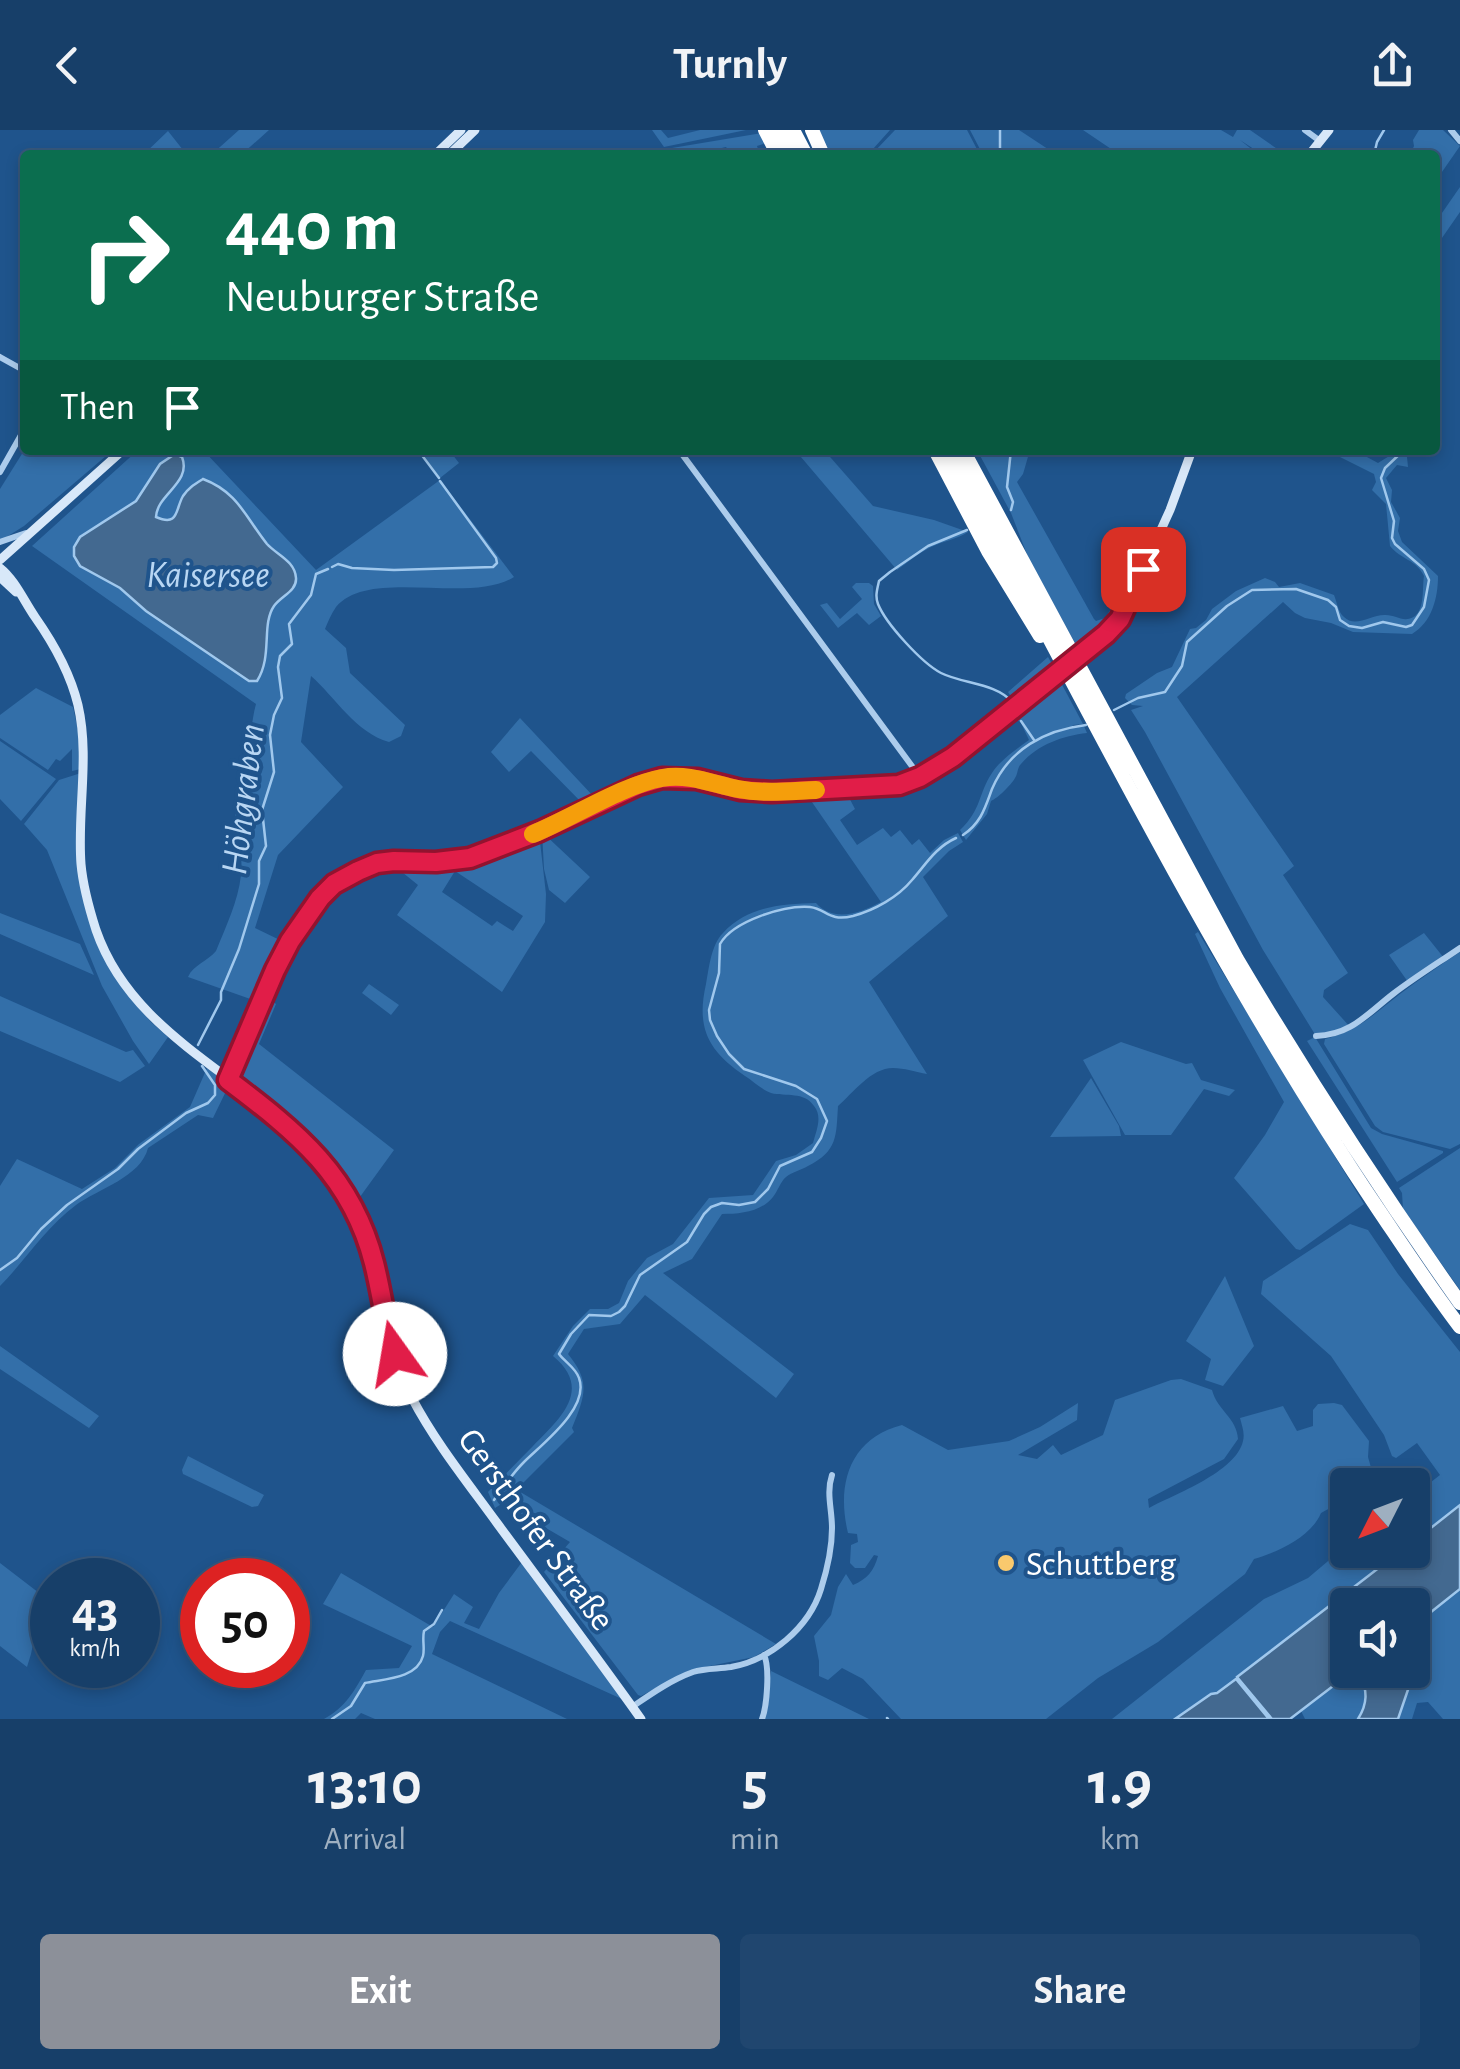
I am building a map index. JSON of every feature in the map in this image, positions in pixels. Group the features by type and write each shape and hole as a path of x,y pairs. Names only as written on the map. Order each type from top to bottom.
{"highway":[{"path":"938,455 1030,622 1068,672"},
{"path":"953,455 1180,882 1273,1044 1460,1328"},
{"path":"966,455 1256,990 1367,1170 1460,1303"},
{"path":"964,523 988,550"}],"main road":[{"path":"457,142 461,130"},
{"path":"457,142 475,130"},
{"path":"1313,150 1329,130"},
{"path":"442,131 457,142"},
{"path":"0,560 117,455"},
{"path":"228,1080 290,941 320,898 334,884 358,871 394,861 470,858 662,778 697,779 741,790 772,792 899,785 953,757 1113,626 1124,611 1170,510 1190,455"},
{"path":"7,583 12,549"},
{"name":"Gersthofer Straße","path":"0,568 7,583"},
{"name":"Gersthofer Straße","path":"0,577 21,597 57,650 78,704 83,740 82,871 101,943 123,983 154,1020 299,1136 329,1169 344,1191 369,1246 390,1340 419,1411 641,1719"}],"street":[{"path":"1305,130 1320,141"},
{"path":"1451,130 1460,141"},
{"path":"0,472 20,437"},
{"path":"683,455 920,777"},
{"path":"0,542 32,531"},
{"path":"1316,1036 1337,1034 1357,1025 1392,995 1460,948"},
{"path":"632,1707 690,1674 764,1655 810,1614 828,1564 832,1530 828,1490 832,1475"},
{"path":"762,1719 767,1706 769,1666 764,1655"}],"shaded area":[{"path":"239,130 269,130 247,150 217,150"},
{"path":"652,130 661,130 668,138 700,130 746,130 664,147"},
{"path":"817,130 890,130 873,150 826,150"},
{"path":"895,130 967,130 977,150 876,150"},
{"path":"970,130 1019,130 1049,150 980,150"},
{"path":"1083,130 1221,130 1233,137 1237,130 1250,130 1279,150 1255,150 1240,140 1253,150 1113,150"},
{"path":"1419,130 1443,130 1460,146 1440,175 1440,150 1412,150"},
{"path":"168,131 183,150 148,150"},
{"path":"762,133 766,143 757,146 758,150 666,149"},
{"path":"1460,187 1460,212 1440,241 1440,216"},
{"path":"21,455 107,455 24,526 0,541 0,489"},
{"path":"132,455 208,455 316,570 440,480 514,577 472,588 372,589 351,595 334,610 325,629 346,648 350,673 405,725 401,736 389,742 377,737 356,723 311,676 301,742 343,787 278,855 255,928 286,943 259,1002 188,977 216,951 237,895 242,866 235,799 247,759 256,704 32,546","holes":["182,457 182,474 162,501 156,517 170,521 184,494 203,479 221,487 271,548 291,564 295,574 293,590 282,595 270,611 266,659 257,680 249,681 146,611 120,588 80,566 109,518 136,501 160,464"]},
{"path":"424,455 453,455 459,463 440,478"},
{"path":"799,455 828,455 873,506 968,532 927,549 897,570"},
{"path":"980,455 1029,455 1017,482 1096,621 1105,618 1132,577 1141,572 1118,618 1080,652 1030,562 1011,513"},
{"path":"1336,455 1363,455 1378,463 1391,455 1410,455 1408,467 1397,465 1386,478 1392,490 1391,502 1400,518 1398,531 1402,542 1438,576 1435,601 1419,629 1412,634 1353,632 1305,618 1283,602 1177,697 1294,866 1283,875 1348,973 1324,990 1323,997 1351,1028 1316,1036 1263,950 1131,710 1143,706 1132,705 1125,698 1157,673 1172,667 1190,629 1206,620 1212,609 1236,591 1265,578 1279,587 1300,583 1334,595 1348,620 1415,616 1422,603 1424,576 1390,546 1386,504 1372,490 1374,474"},
{"path":"856,583 873,586 874,604 881,616 869,625 857,613 838,628 820,605 827,603 840,619 862,599 852,587"},
{"path":"1048,657 1056,671 1015,703 1008,692"},
{"path":"1059,679 1083,724 1072,727 1084,726 1087,733 1051,742 1028,757 1011,784 991,801 987,814 966,840 960,830 972,815 992,773 1029,740 1020,721 1015,721 962,760 948,764"},
{"path":"36,688 73,707 81,769 72,771 72,749 60,761 56,759 48,770 0,738 0,715"},
{"path":"520,718 594,797 610,789 614,794 586,807 531,751 509,772 491,752"},
{"path":"0,741 56,779 21,821 0,799"},
{"path":"81,773 85,903 129,996 168,1037 149,1064 102,986 47,850 24,824 59,780"},
{"path":"845,790 855,809 840,820 857,845 883,828 891,837 900,830 912,845 919,839 930,853 958,833 963,842 923,877 948,916 869,982 927,1074 893,1068 870,1077 838,1106 836,1134 825,1155 786,1177 762,1206 743,1213 722,1214 692,1259 663,1273 794,1374 776,1398 645,1295 620,1324 584,1329 568,1354 580,1373 584,1390 574,1432 518,1488 776,1644 754,1657 690,1670 641,1696 544,1572 570,1542 503,1503 495,1508 488,1492 553,1425 568,1404 571,1381 553,1356 573,1326 590,1309 608,1309 619,1303 628,1281 647,1258 673,1244 709,1198 753,1195 776,1161 796,1155 813,1143 818,1119 814,1106 800,1096 768,1092 732,1067 708,1037 703,1000 716,944 743,917 778,906 816,903 831,913 847,914 881,902 805,792"},
{"path":"542,832 590,877 565,903 549,890"},
{"path":"539,833 545,922 502,992 397,915 418,885 392,864 456,865","holes":["455,871 523,916 513,931 497,921 492,926 442,892"]},
{"path":"0,913 80,944 94,975 0,934"},
{"path":"1198,932 1364,1204 1300,1250 1234,1178 1284,1102 1220,988 1195,934"},
{"path":"1424,933 1444,958 1408,982 1389,955"},
{"path":"1460,952 1460,1144 1450,1149 1383,1132 1375,1126 1324,1044 1325,1039 1365,1021"},
{"path":"369,984 399,1005 391,1015 362,993"},
{"path":"0,996 126,1052 133,1050 145,1066 120,1082 0,1031"},
{"path":"265,996 276,1004 259,1044 394,1150 357,1201 303,1130 271,1101 233,1075"},
{"path":"1315,1037 1371,1128 1443,1153 1397,1182 1307,1041"},
{"path":"1121,1042 1192,1063 1201,1080 1235,1090 1229,1096 1204,1089 1171,1135 1125,1135 1083,1060"},
{"path":"207,1068 229,1085 213,1118 198,1115 148,1148 128,1175 65,1214 0,1286 0,1186 17,1159 82,1189 115,1168 139,1144 190,1107"},
{"path":"1091,1078 1121,1136 1050,1137"},
{"path":"1460,1148 1460,1290 1403,1209 1399,1188"},
{"path":"1350,1224 1368,1230 1460,1352 1460,1505 1430,1529 1430,1483 1440,1475 1417,1443 1396,1458 1392,1456 1384,1435 1331,1356 1261,1294 1263,1281"},
{"path":"1225,1276 1254,1346 1223,1386 1205,1380 1211,1359 1186,1341"},
{"path":"0,1346 99,1416 89,1428 0,1369"},
{"path":"1181,1379 1212,1390 1234,1425 1238,1439 1224,1459 1148,1499 1149,1508 1229,1463 1243,1441 1240,1418 1283,1406 1297,1431 1313,1426 1313,1410 1318,1404 1342,1405 1369,1441 1371,1468 1330,1468 1330,1508 1321,1513 1310,1529 1283,1548 1254,1559 1245,1574 1158,1642 1098,1678 1046,1719 901,1719 863,1679 842,1668 828,1680 819,1676 814,1636 831,1615 838,1587 846,1574 853,1585 866,1577 878,1556 874,1555 865,1568 855,1568 850,1563 851,1545 858,1542 857,1534 848,1533 845,1515 844,1497 851,1466 870,1440 902,1425 948,1450 1009,1441 1078,1403 1077,1420 1018,1455 1037,1459 1053,1445 1061,1455 1103,1435 1115,1400"},
{"path":"188,1456 264,1495 258,1506 252,1507 183,1474"},
{"path":"1330,1559 1330,1568 1379,1568 1353,1588 1330,1588 1330,1605 1236,1679 1175,1719 1112,1719 1264,1599 1308,1578"},
{"path":"522,1562 624,1700 450,1621 440,1632 432,1654 567,1719 375,1719 361,1713 355,1719 324,1719 344,1704 366,1670 399,1668 412,1646 323,1604 341,1573 433,1627 454,1594 473,1607 464,1623 479,1629"},
{"path":"0,1563 30,1586 27,1667 0,1646"},
{"path":"1460,1589 1460,1719 1443,1719 1428,1702 1417,1703 1412,1719 1398,1719 1406,1688 1430,1688 1430,1612"},
{"path":"771,1671 869,1719 764,1719"},
{"path":"1331,1688 1365,1688 1364,1707 1358,1719 1305,1719 1301,1711"}],"water":[{"name":"Kaisersee","path":"177,455 184,466 156,517 173,518 185,493 203,479 233,498 267,544 295,572 294,586 270,614 265,661 257,681 249,681 146,611 120,588 80,566 74,556 80,537 136,501 160,464"},
{"path":"1460,1505 1460,1589 1430,1613 1430,1588 1353,1588 1379,1568 1430,1568 1430,1529"},
{"path":"1330,1605 1330,1688 1290,1719 1272,1719 1237,1677"},
{"path":"1236,1679 1269,1719 1175,1719 1217,1693"},
{"path":"1364,1688 1409,1688 1398,1719 1358,1719"}],"waterway":[{"path":"1000,130 1000,150"},
{"path":"1375,150 1384,130"},
{"name":"Höhgraben","path":"422,455 439,478"},
{"path":"1010,455 1007,487 1013,502 1011,510"},
{"path":"1114,710 1138,698 1165,692 1182,666 1187,642 1227,606 1252,590 1296,589 1328,600 1336,607 1340,620 1349,626 1362,628 1383,622 1412,625 1424,607 1429,580 1424,569 1392,538 1394,521 1381,478 1399,455"},
{"name":"Höhgraben","path":"332,567 493,567 496,558 440,481"},
{"path":"967,530 928,546 890,572 879,581 877,601 896,632 933,668 988,687 1012,702"},
{"name":"Höhgraben","path":"198,1045 221,1000 259,884 259,861 266,846 262,810 274,772 270,735 282,698 280,656 292,644 289,624 311,595 316,574 328,569"},
{"path":"1021,721 1034,740"},
{"path":"963,835 978,820 999,775 1018,752 1056,731 1086,725"},
{"path":"494,1500 520,1466 562,1425 578,1401 579,1378 559,1354 571,1334 589,1315 611,1316 619,1312 640,1275 687,1242 711,1207 755,1202 768,1189 780,1166 812,1152 821,1138 827,1121 817,1099 796,1086 744,1069 717,1036 709,1010 719,973 720,944 747,922 787,909 810,907 838,917 870,910 900,892 937,851 956,838"},
{"name":"Höhgraben","path":"0,1270 17,1258 67,1205 186,1113 208,1103 215,1095 215,1085 202,1066"},
{"path":"332,1719 351,1706 365,1683 407,1674 420,1664 424,1631 434,1624 442,1610"}],"slow traffic":[{"path":"533,834 638,785 662,778 697,779 741,790 816,790"}],"place":[{"name":"Schuttberg","path":"1006,1563"}],"route":[{"path":"395,1354 374,1262 344,1191 299,1136 228,1080 275,970 320,898 334,884 377,863 470,858 662,778 697,779 741,790 772,792 899,785 920,777 982,735 1106,634 1120,619 1143,569"}]}
